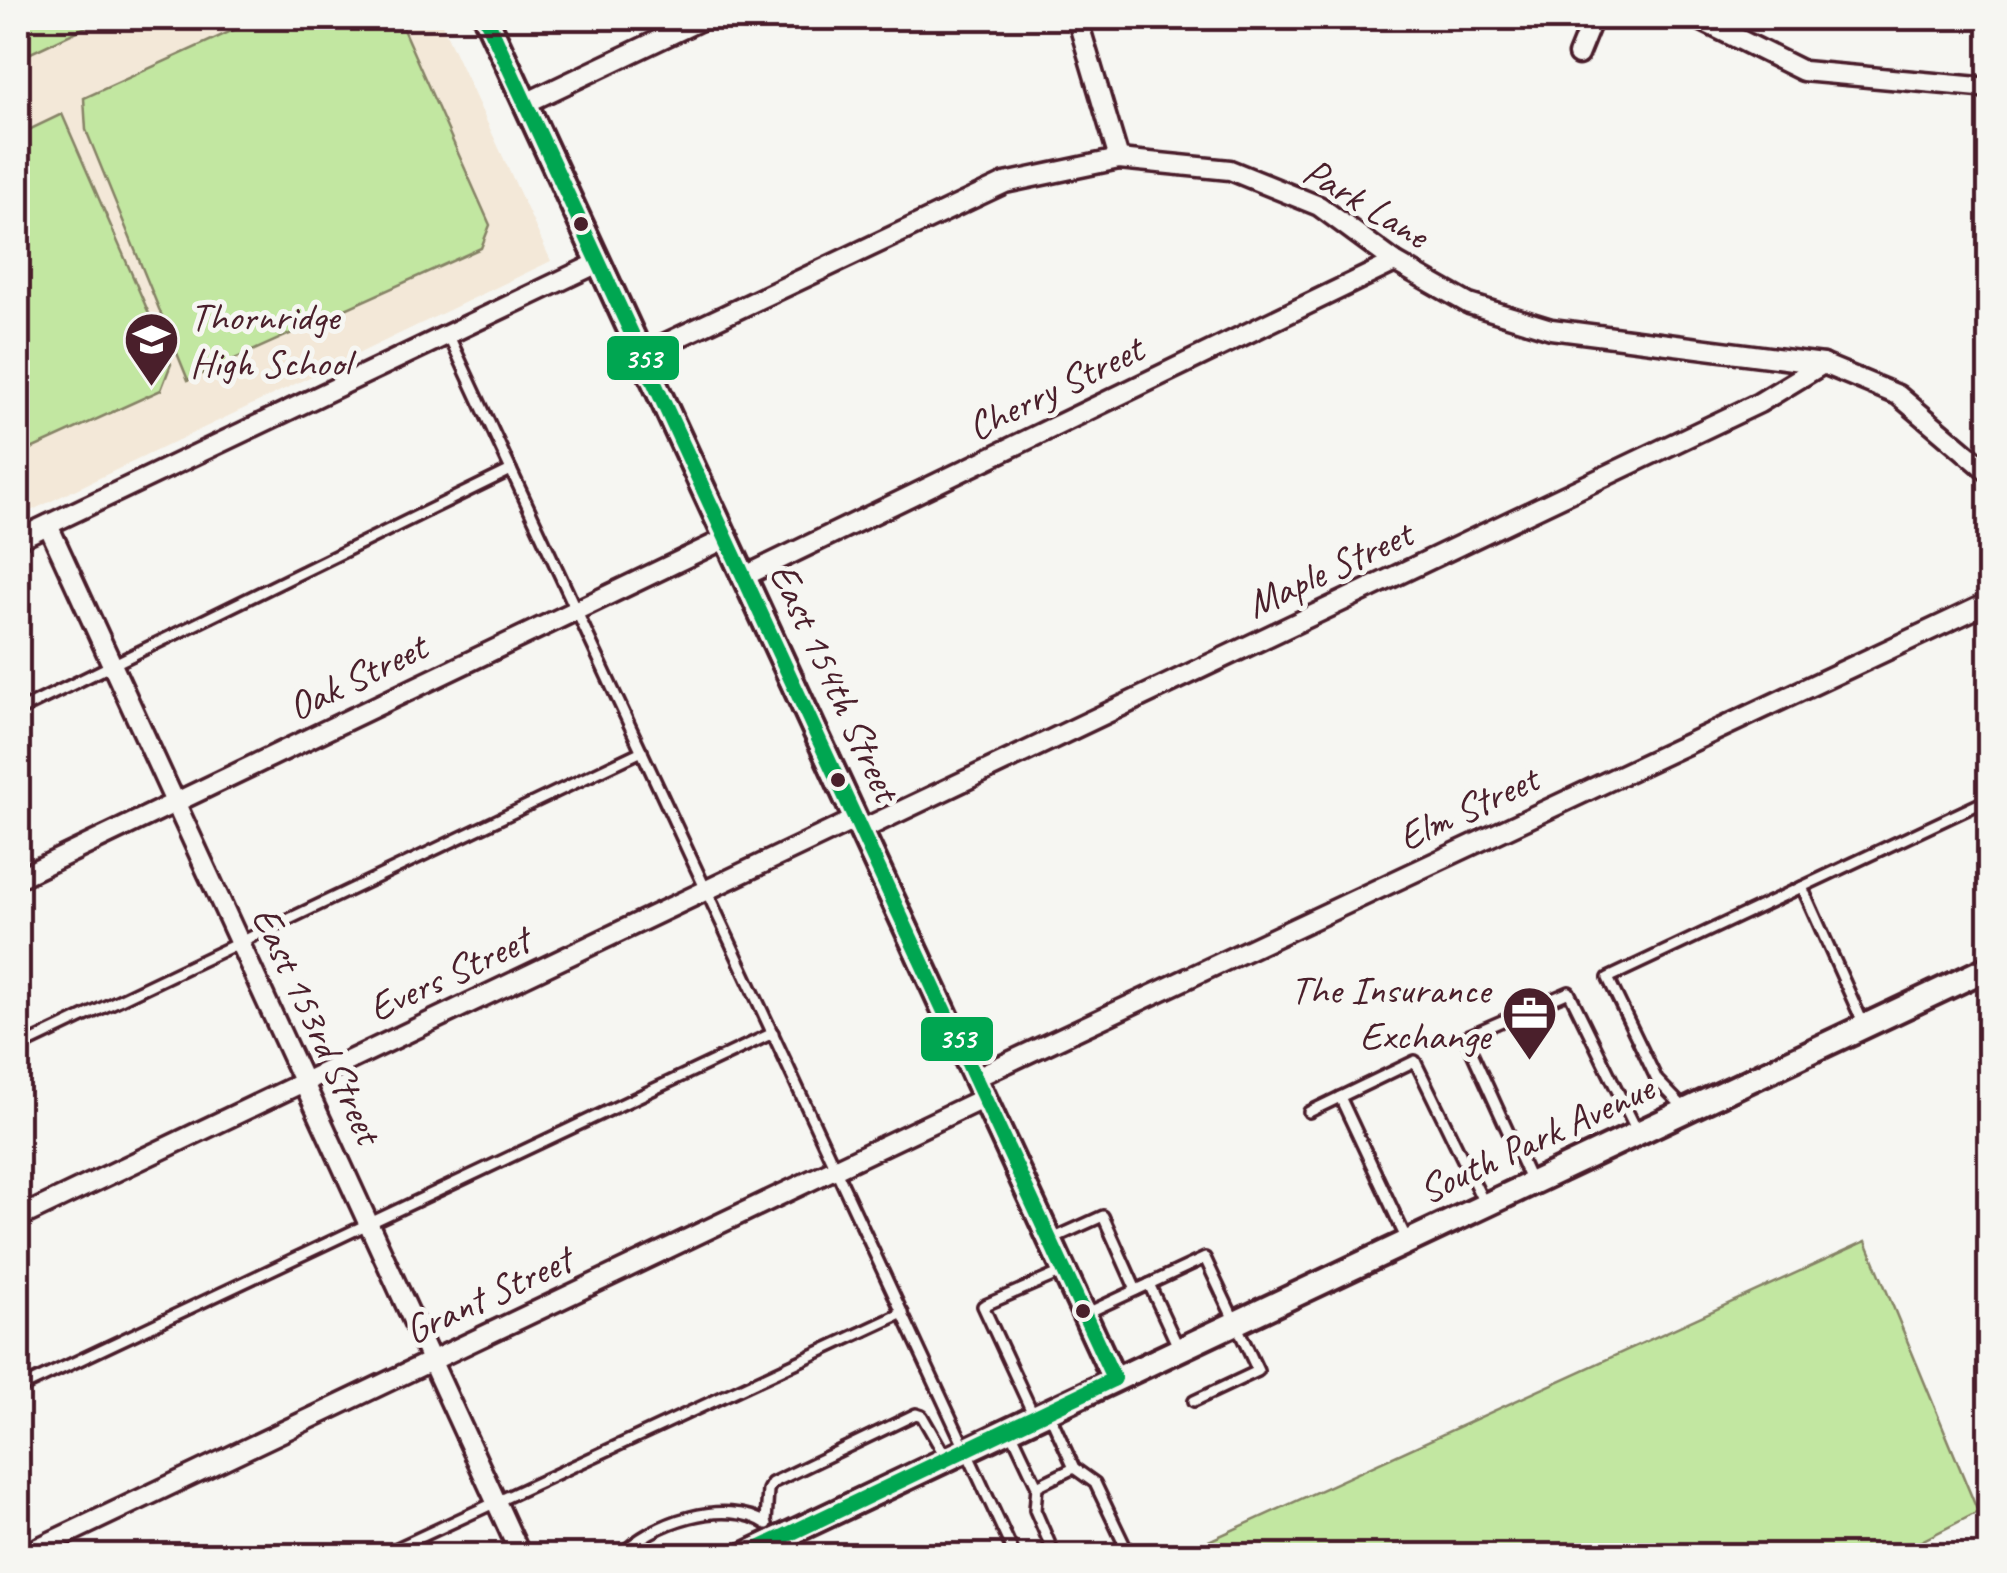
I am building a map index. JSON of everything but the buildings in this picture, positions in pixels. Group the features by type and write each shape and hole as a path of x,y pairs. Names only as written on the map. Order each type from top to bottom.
{"street":[{"name":"East 154th Street","path":"486,18 1114,1379"},
{"path":"526,103 706,18"},
{"path":"1077,18 1119,158"},
{"path":"1578,55 1593,18"},
{"path":"1696,18 1803,71 1990,88"},
{"name":"Park Lane","path":"643,354 1005,184 1119,158 1230,170 1319,206 1395,262 1469,304 1551,329 1823,364 1898,395 1990,473"},
{"path":"18,539 600,262"},
{"name":"Cherry Street","path":"745,576 1395,262"},
{"name":"Maple Street","path":"859,824 1741,412 1823,364"},
{"name":"East 153rd Street","path":"48,524 521,1556"},
{"name":"Oak Street","path":"18,878 727,538"},
{"name":"Elm Street","path":"980,1088 1990,602"},
{"name":"Evers Street","path":"18,1218 706,890 859,824"},
{"name":"South Park Avenue","path":"742,1556 770,1531 956,1454 1990,967"},
{"name":"Grant Street","path":"21,1556 836,1168 980,1088"}],"lane":[{"path":"448,334 903,1313 956,1454 1016,1556"},
{"path":"18,710 512,470"},
{"path":"18,1048 642,751"},
{"path":"1686,1110 1657,1080 1608,978 1984,800 1990,811"},
{"path":"1802,887 1864,1026"},
{"path":"1531,1183 1466,1037 1569,992 1637,1132"},
{"path":"18,1389 773,1033"},
{"path":"1308,1112 1415,1061 1484,1205"},
{"path":"1340,1096 1408,1241"},
{"path":"1050,1240 1102,1216 1136,1290"},
{"path":"1084,1314 1205,1258 1258,1371 1194,1402"},
{"path":"1064,1271 984,1306 1074,1468 1095,1483 1124,1544"},
{"path":"1149,1284 1179,1348"},
{"path":"380,1556 903,1313"},
{"path":"770,1531 768,1490 772,1483 916,1414 956,1454"},
{"path":"1010,1429 1037,1486 1035,1510 1056,1556"},
{"path":"1037,1486 1074,1468"},
{"path":"620,1556 653,1531 681,1521 738,1514 770,1531"}],"shaded area":[{"name":"Thornridge High School","path":"18,18 439,18 551,261 18,517"}],"green space":[{"path":"40,18 105,18 18,59 18,28"},
{"path":"260,18 398,18 490,225 481,248 188,380 86,130 84,98"},
{"path":"62,114 171,364 161,390 18,455 18,135"},
{"path":"1866,1241 1978,1512 1894,1555 1178,1555"}],"transit line":[{"name":"353","path":"486,18 1114,1379"},
{"name":"353","path":"743,1556 1114,1379"}],"place":[{"name":"Thornridge High School","path":"151,389"},
{"name":"The Insurance Exchange","path":"1529,1062"}]}
